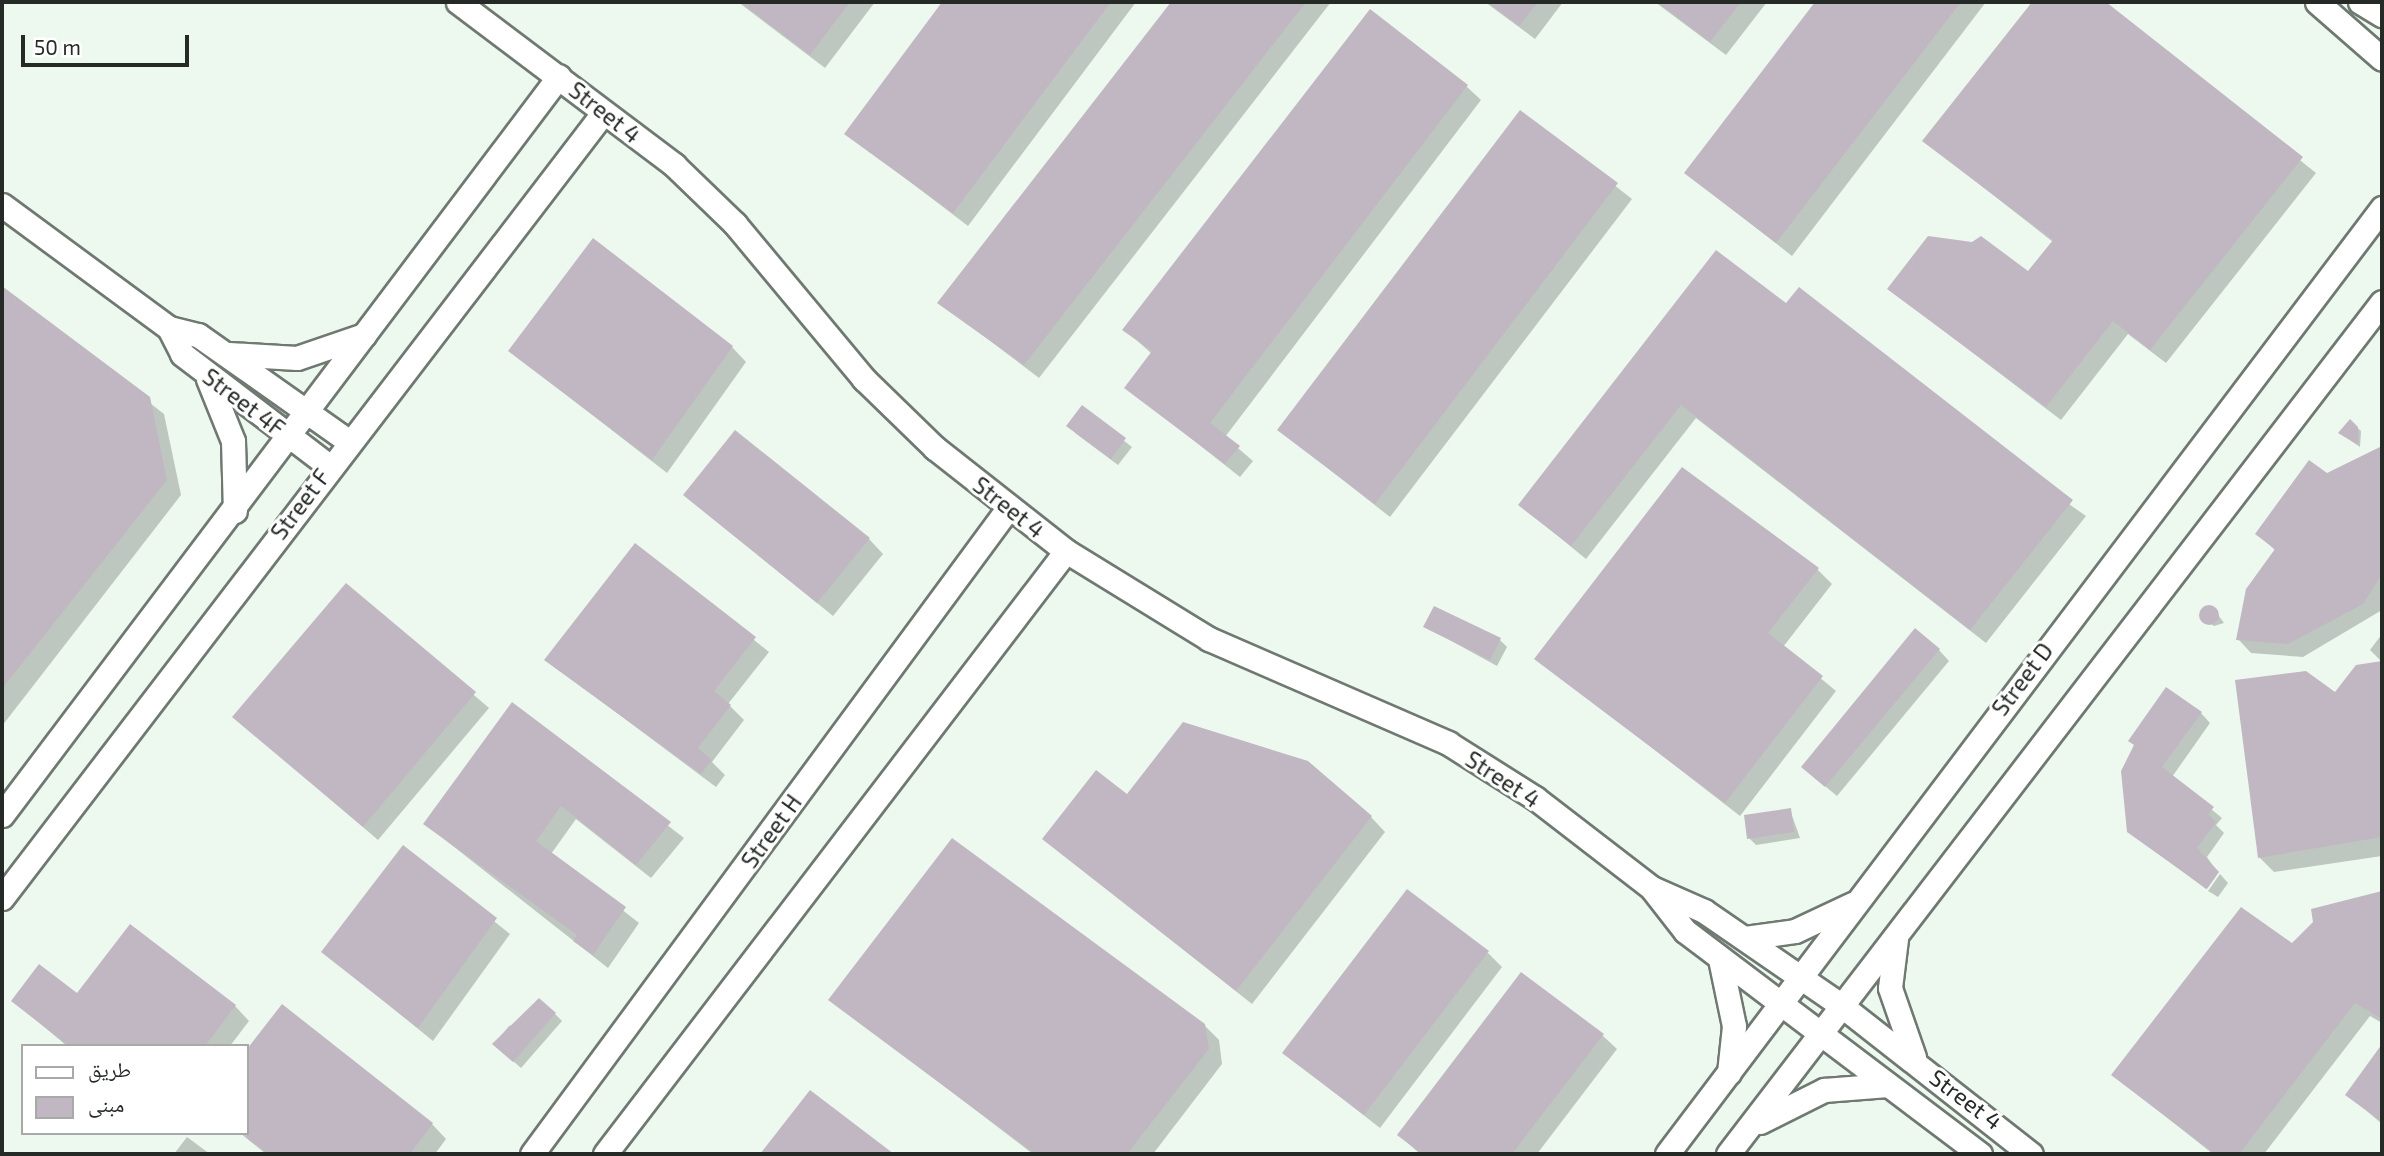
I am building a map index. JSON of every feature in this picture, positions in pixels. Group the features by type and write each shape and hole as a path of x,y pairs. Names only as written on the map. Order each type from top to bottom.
{"street":[{"name":"Street 4","path":"458,2 674,165 735,224 864,379 1009,507 1066,551 1209,639 1448,744 1535,798 1651,888 1745,938 1843,1006 2031,1154"},
{"path":"2318,2 2382,59"},
{"path":"2360,2 2382,15"},
{"path":"2,815 370,332 559,76"},
{"name":"Street F","path":"2,898 348,440 603,113"},
{"name":"Street 4F","path":"2,205 169,328 198,335 348,440"},
{"name":"Street D","path":"1667,1154 1803,978 2013,690 2382,208"},
{"path":"1728,1154 2382,302"},
{"name":"Street 4F","path":"169,328 182,354 329,466"},
{"path":"220,352 297,359 370,332"},
{"path":"205,373 233,440 235,511"},
{"name":"Street H","path":"532,1154 1009,507"},
{"path":"605,1154 1066,551"},
{"name":"Street 4","path":"1651,888 1685,931 1980,1154"},
{"path":"1745,938 1819,922 1863,897"},
{"path":"1897,935 1892,1001 1917,1062"},
{"path":"1720,959 1732,1003 1729,1073"},
{"path":"1744,1134 1794,1101 1824,1090 1888,1086"}],"building":[{"path":"740,2 850,2 810,55"},
{"path":"942,2 1111,2 953,213 844,134"},
{"path":"1171,2 1306,2 1024,365 937,303"},
{"path":"1487,2 1538,2 1519,26"},
{"path":"1657,2 1741,2 1710,42"},
{"path":"1815,2 1961,2 1776,243 1684,173"},
{"path":"2032,2 2106,2 2303,157 2150,350 2113,321 2046,407 1887,289 1928,236 1972,242 1981,236 2028,271 2053,240 1922,141"},
{"path":"1370,9 1468,85 1210,423 1240,446 1225,464 1124,388 1152,351 1122,330"},
{"path":"1520,110 1618,183 1375,504 1277,430"},
{"path":"593,238 733,346 652,460 508,351"},
{"path":"1716,250 1786,303 1799,287 2073,500 1970,630 1681,405 1571,546 1518,505"},
{"path":"2,286 150,397 167,480 2,689"},
{"path":"1082,405 1126,438 1111,459 1066,426"},
{"path":"2350,419 2358,427 2358,445 2338,433"},
{"path":"735,430 870,538 817,603 683,495"},
{"path":"2382,446 2382,574 2363,604 2288,644 2236,640 2246,589 2275,549 2255,534 2309,460 2327,473"},
{"path":"1682,467 1819,568 1768,633 1823,676 1725,803 1534,659"},
{"path":"635,543 756,637 714,691 731,705 698,748 712,760 701,774 544,660"},
{"path":"346,583 476,692 363,827 232,717"},
{"path":"2209,605 2216,608 2219,615 2216,622 2209,625 2202,622 2199,615 2202,608"},
{"path":"1434,606 1501,638 1490,660 1423,627"},
{"path":"1915,628 1940,649 1825,787 1801,767"},
{"path":"2382,661 2382,837 2258,858 2235,680 2306,671 2335,692 2356,665"},
{"path":"2166,687 2202,712 2162,767 2214,807 2208,814 2216,822 2197,848 2219,872 2207,889 2127,832 2121,771 2134,745 2128,741"},
{"path":"512,702 671,822 636,865 561,806 536,841 626,907 593,955 573,941 577,935 423,824"},
{"path":"1183,722 1308,761 1372,816 1236,991 1042,839 1096,770 1127,794"},
{"path":"1791,808 1794,832 1747,839 1744,815"},
{"path":"952,838 1205,1024 1209,1049 1127,1154 1035,1154 828,1000"},
{"path":"403,845 497,918 418,1028 321,952"},
{"path":"1407,889 1489,951 1364,1115 1282,1053"},
{"path":"2382,891 2382,1019 2355,1003 2239,1154 2215,1154 2111,1075 2241,907 2292,943 2313,922 2311,909"},
{"path":"130,924 236,1005 207,1044 66,1044 11,1001 39,964 77,993"},
{"path":"1521,972 1604,1034 1512,1154 1422,1154 1397,1135"},
{"path":"539,998 556,1013 513,1062 492,1044"},
{"path":"282,1004 433,1123 410,1154 268,1154 247,1138 248,1048"},
{"path":"2382,1044 2382,1122 2345,1095"},
{"path":"810,1090 894,1154 760,1154"}]}
